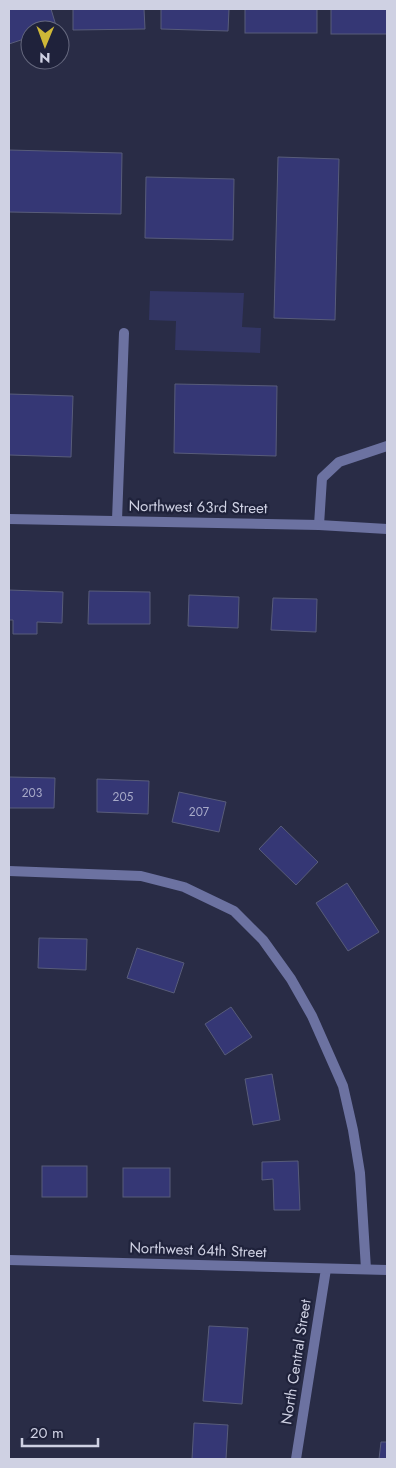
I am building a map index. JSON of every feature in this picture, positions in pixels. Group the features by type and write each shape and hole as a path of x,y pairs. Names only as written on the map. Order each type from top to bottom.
{"street":[{"path":"117,520 124,333"},
{"path":"319,525 322,478 339,462 387,446"},
{"name":"Northwest 63rd Street","path":"9,519 319,525 387,529"},
{"path":"9,872 141,876 184,887 234,911 264,940 312,1016 343,1086 360,1173 366,1269"},
{"name":"Northwest 64th Street","path":"9,1260 387,1270"},
{"name":"North Central Street","path":"296,1459 326,1269"}],"shaded area":[{"path":"150,291 244,293 242,327 261,328 260,353 175,350 176,321 149,320"}],"building":[{"path":"9,9 51,9 54,20 20,20 20,40 9,44"},
{"path":"73,9 144,9 145,29 73,30"},
{"path":"161,9 229,9 228,31 161,29"},
{"path":"245,9 317,9 317,33 245,33"},
{"path":"331,9 387,9 387,34 331,34"},
{"path":"9,150 122,153 121,214 9,212"},
{"path":"278,157 339,159 335,320 274,318"},
{"path":"146,177 234,179 233,240 145,238"},
{"path":"175,384 277,386 276,456 174,453"},
{"path":"9,394 73,396 71,457 9,455"},
{"path":"9,590 63,592 62,623 37,622 37,634 13,634 13,620 9,620"},
{"path":"89,591 150,592 150,624 88,624"},
{"path":"189,595 239,597 238,628 188,626"},
{"path":"273,598 317,599 316,632 271,630"},
{"path":"9,777 55,778 54,808 9,808"},
{"path":"97,779 149,781 148,814 97,812"},
{"path":"179,792 226,802 219,832 172,822"},
{"path":"281,826 318,862 296,885 259,849"},
{"path":"347,883 379,932 348,951 316,903"},
{"path":"39,938 87,939 86,970 38,968"},
{"path":"137,948 184,963 174,993 127,978"},
{"path":"231,1007 252,1037 225,1055 205,1024"},
{"path":"272,1074 280,1120 253,1125 245,1079"},
{"path":"298,1161 300,1210 274,1210 273,1179 262,1180 262,1162"},
{"path":"42,1166 87,1166 87,1197 42,1197"},
{"path":"123,1168 170,1168 170,1197 123,1197"},
{"path":"209,1326 248,1328 242,1404 203,1401"},
{"path":"194,1423 228,1425 226,1459 192,1459"},
{"path":"381,1442 387,1442 387,1459 379,1459"}]}
